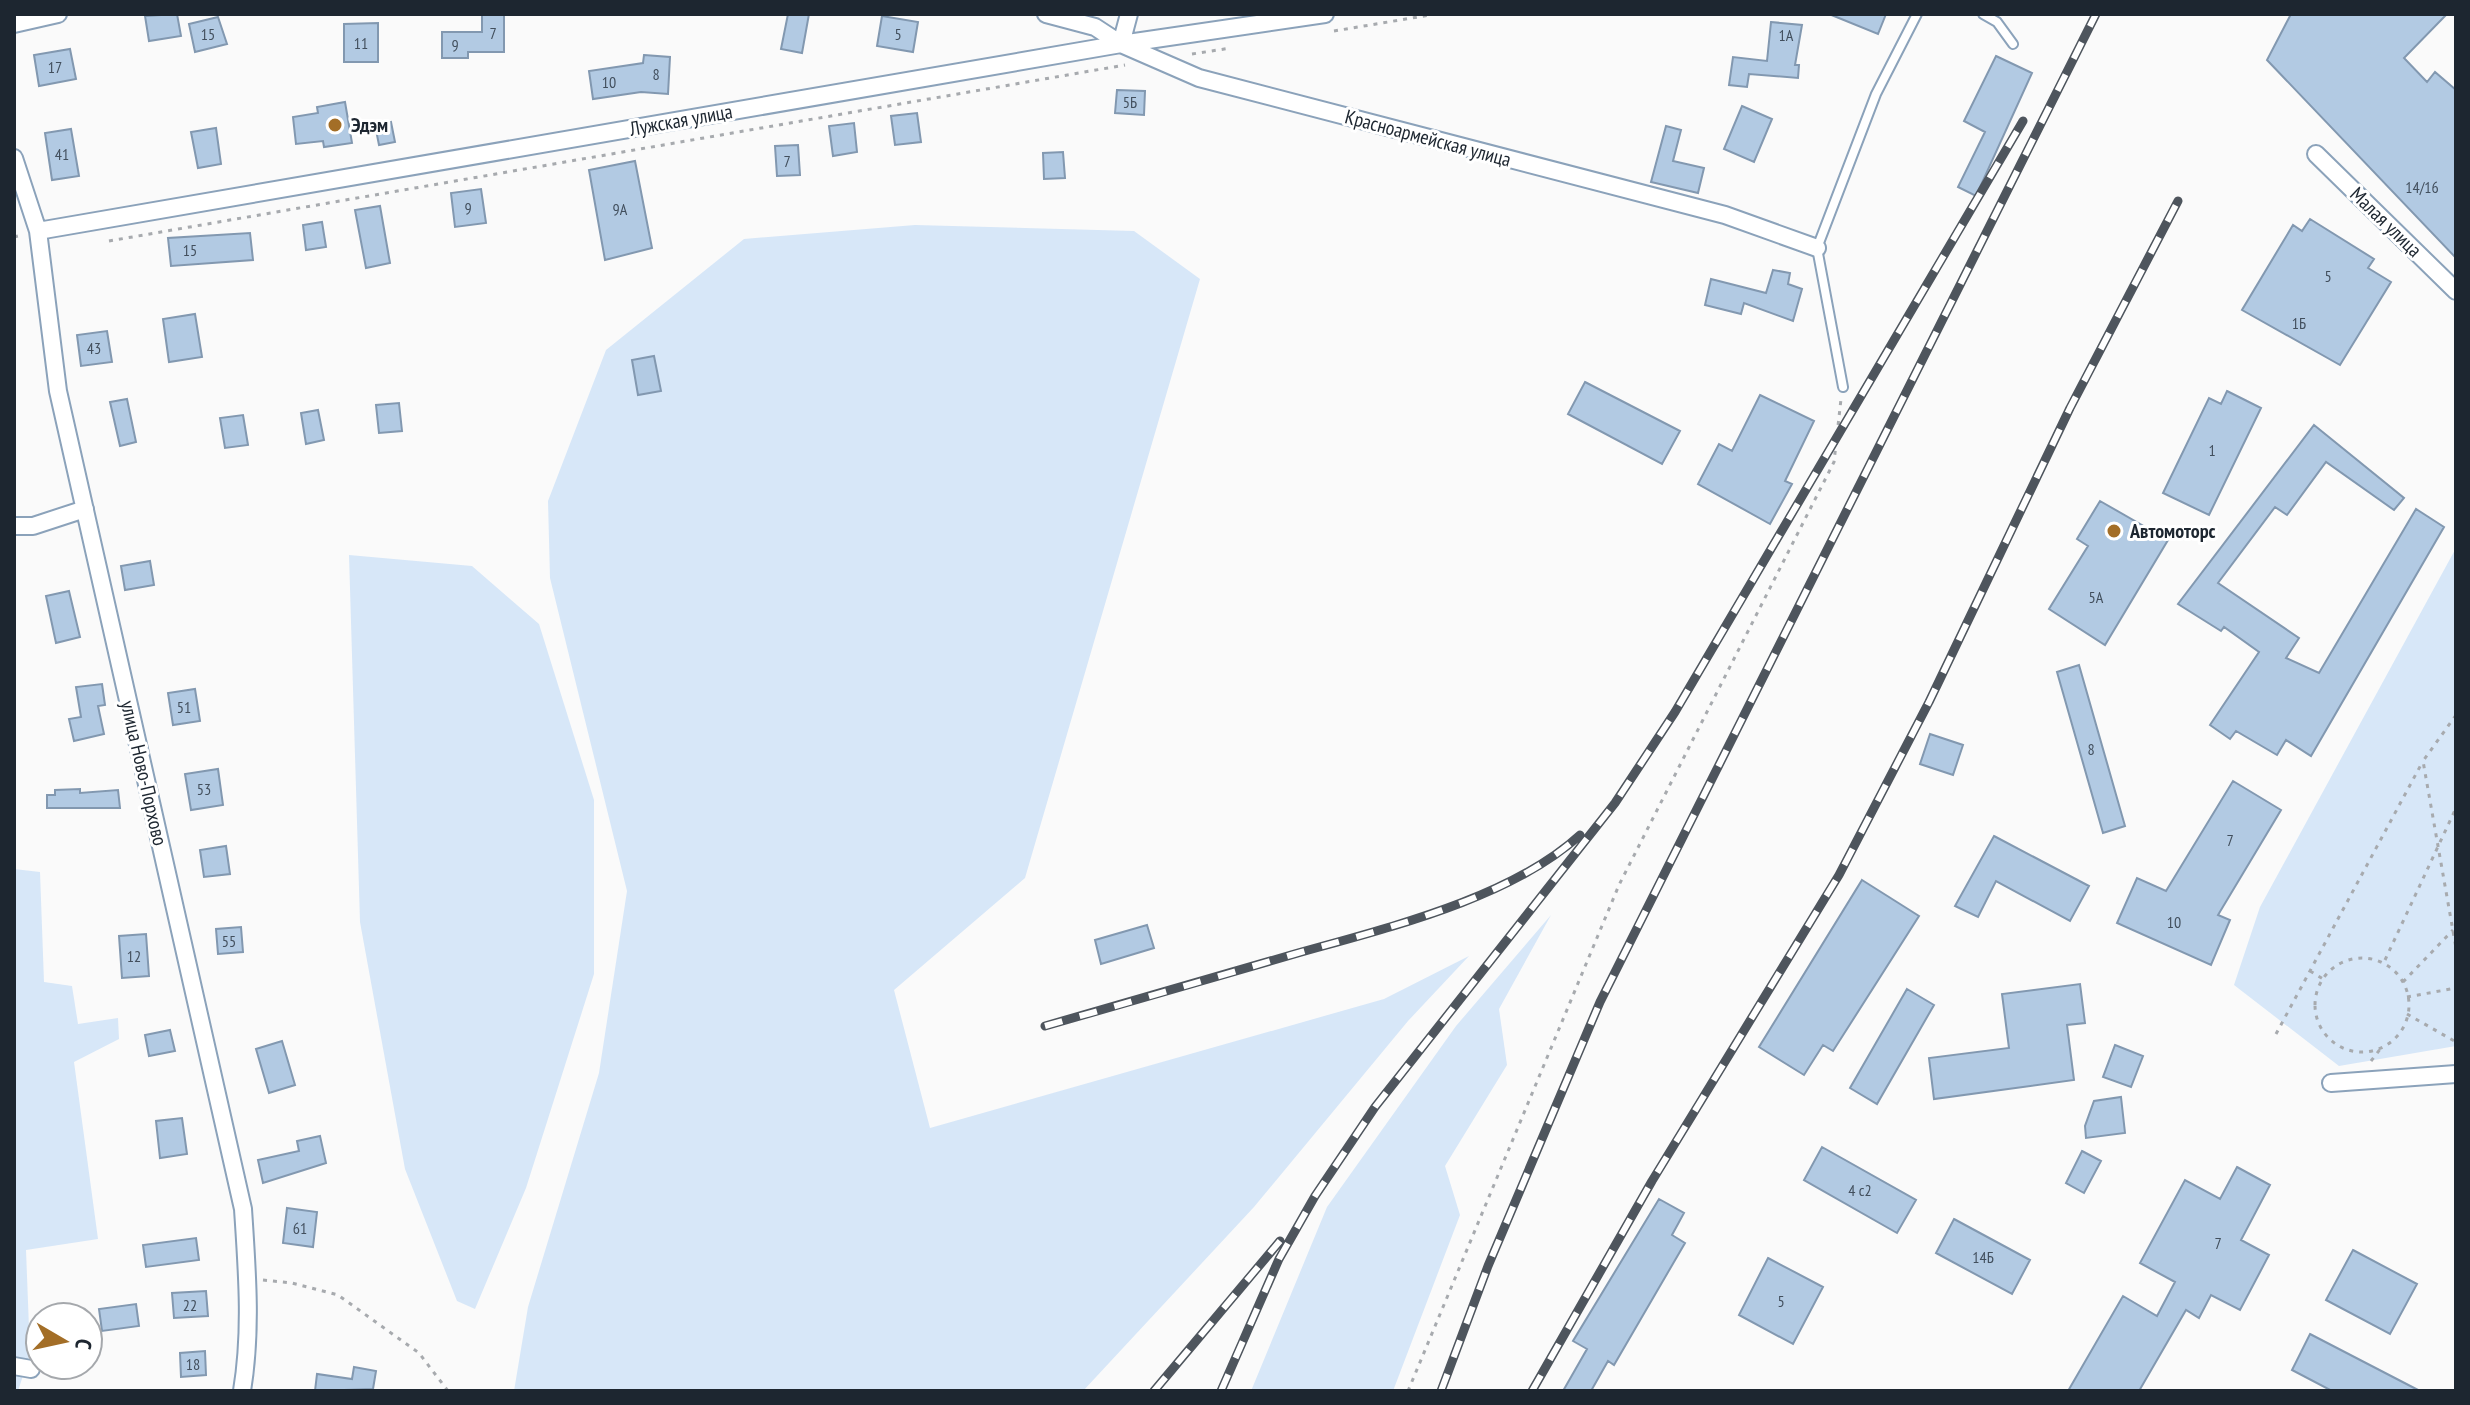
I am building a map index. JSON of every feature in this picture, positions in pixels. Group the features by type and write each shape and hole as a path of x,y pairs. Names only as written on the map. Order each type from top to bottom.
{"street":[{"path":"14,24 58,14"},
{"name":"Красноармейская улица","path":"1046,14 1095,27 1121,44 1199,78 1725,215 1817,248"},
{"path":"1121,44 1129,14"},
{"name":"Лужская улица","path":"38,231 1121,44 1325,14"},
{"name":"Малая улица","path":"2316,154 2456,291"},
{"name":"улица Ново-Порхово","path":"14,158 38,231 58,391 243,1209 248,1341 242,1391"},
{"path":"14,526 33,526 85,509"},
{"path":"2331,1083 2456,1074"}],"lane":[{"path":"1843,387 1817,248 1876,94 1917,14"},
{"path":"1983,14 1997,22 2013,44"}],"path":[{"path":"1328,32 1436,14"},
{"path":"1188,55 1235,47"},
{"path":"109,241 1126,65"},
{"path":"1408,1391 1619,885 1834,462 1843,387"},
{"path":"2276,1034 2423,761 2456,715"},
{"path":"2423,761 2456,948"},
{"path":"2384,961 2456,808"},
{"path":"2402,982 2453,930"},
{"path":"2355,958 2384,961 2402,982 2407,997 2407,1014 2399,1033 2388,1044 2365,1051 2341,1047 2328,1037 2315,1011 2316,997 2323,979 2341,963 2355,958"},
{"path":"2310,971 2323,979"},
{"path":"2407,997 2456,988"},
{"path":"2407,1014 2456,1042"},
{"path":"248,1278 292,1283 338,1295 419,1353 448,1391"}],"shaded area":[{"path":"915,225 1134,231 1200,279 1025,878 894,990 930,1128 1384,999 1469,956 1408,1021 1254,1207 1083,1391 514,1391 528,1307 599,1073 627,891 550,578 548,501 606,350 744,239"},
{"path":"2456,548 2456,1046 2339,1066 2234,985 2260,907"},
{"path":"349,555 472,566 539,624 594,800 594,974 526,1188 475,1309 457,1301 405,1169 360,922"},
{"path":"14,869 40,872 44,982 72,986 78,1024 118,1018 119,1039 74,1062 98,1239 26,1250 28,1301 24,1301 24,1372 18,1391 14,1391"},
{"path":"1551,915 1499,1009 1507,1065 1445,1166 1460,1215 1393,1391 1251,1391 1327,1207 1456,1026"}],"building":[{"path":"177,14 181,36 149,41 145,16"},
{"path":"482,14 504,14 504,52 468,52 468,58 442,58 442,32 482,32"},
{"path":"788,14 809,14 802,53 781,49"},
{"path":"1829,14 1886,14 1878,34"},
{"path":"2291,14 2447,14 2404,58 2427,82 2435,72 2456,90 2456,258 2267,60"},
{"path":"882,16 918,22 913,52 877,46"},
{"path":"218,17 227,44 195,52 189,24"},
{"path":"1771,22 1802,25 1795,65 1799,65 1798,78 1749,74 1747,87 1729,85 1733,57 1767,61"},
{"path":"378,23 378,62 344,62 344,24"},
{"path":"70,49 76,79 39,86 34,55"},
{"path":"644,55 670,57 668,94 641,92 593,99 589,71 643,63"},
{"path":"1996,56 2032,73 1976,196 1958,187 1985,132 1964,121"},
{"path":"1117,90 1145,91 1144,115 1115,113"},
{"name":"Эдэм","path":"345,102 352,143 324,147 323,141 296,144 293,117 318,113 317,107"},
{"path":"1742,106 1772,119 1754,162 1724,149"},
{"path":"917,113 921,142 895,145 891,116"},
{"path":"391,122 395,142 379,145 375,125"},
{"path":"854,123 857,152 833,156 829,126"},
{"path":"1666,126 1681,130 1673,161 1704,168 1698,193 1651,182"},
{"path":"216,128 221,164 198,168 191,132"},
{"path":"71,129 79,176 52,180 45,133"},
{"path":"798,145 800,175 777,176 775,146"},
{"path":"1063,152 1065,178 1044,179 1043,153"},
{"path":"635,161 652,248 605,260 589,170"},
{"path":"481,189 486,223 455,227 451,193"},
{"path":"380,206 390,263 366,268 355,210"},
{"path":"2310,219 2374,259 2368,268 2391,282 2340,365 2242,310 2293,225 2302,231"},
{"path":"322,222 326,247 306,250 303,225"},
{"path":"250,233 253,260 171,266 168,238"},
{"path":"1773,270 1790,273 1788,284 1802,289 1793,321 1744,303 1741,314 1705,305 1711,279 1766,293"},
{"path":"195,314 202,357 169,362 163,319"},
{"path":"107,331 112,362 81,366 77,335"},
{"path":"654,356 661,391 638,395 632,360"},
{"path":"1585,382 1680,431 1662,464 1568,414"},
{"path":"2227,391 2261,408 2209,515 2163,493 2209,398 2221,404"},
{"path":"1760,395 1814,421 1785,481 1792,484 1770,524 1698,484 1719,444 1732,451"},
{"path":"127,399 136,442 120,446 110,402"},
{"path":"399,403 402,431 379,433 376,405"},
{"path":"318,410 324,440 306,444 301,413"},
{"path":"243,415 248,445 225,448 220,418"},
{"path":"2314,425 2404,498 2394,510 2326,462 2287,515 2275,507 2218,583 2299,638 2286,658 2319,673 2416,509 2444,527 2311,756 2286,740 2277,755 2236,731 2230,739 2210,725 2259,652 2224,627 2221,631 2178,604"},
{"path":"2100,501 2168,540 2105,645 2049,609 2088,546 2077,539"},
{"path":"150,561 154,585 125,590 121,566"},
{"path":"69,591 80,637 56,643 46,596"},
{"path":"2079,665 2125,826 2103,833 2057,672"},
{"path":"102,684 105,705 98,706 104,734 74,741 69,719 81,717 76,687"},
{"path":"195,689 200,721 173,725 168,693"},
{"path":"1930,734 1963,745 1953,775 1920,764"},
{"path":"218,769 223,805 191,810 185,774"},
{"path":"2233,781 2281,810 2218,915 2230,920 2211,965 2117,923 2137,878 2166,891"},
{"path":"80,789 80,793 118,790 120,808 47,808 47,795 55,795 55,790"},
{"path":"1994,836 2089,886 2070,921 1996,881 1978,917 1955,906"},
{"path":"226,846 230,874 204,877 200,850"},
{"path":"1862,880 1919,916 1833,1051 1823,1045 1804,1075 1759,1047"},
{"path":"1147,925 1154,948 1101,964 1095,940"},
{"path":"241,927 243,952 218,954 216,929"},
{"path":"146,934 149,976 122,978 119,936"},
{"path":"2080,984 2085,1023 2067,1025 2074,1080 1934,1099 1929,1058 2009,1048 2002,994"},
{"path":"1907,989 1934,1005 1877,1104 1850,1088"},
{"path":"170,1030 175,1051 149,1056 145,1035"},
{"path":"282,1041 295,1085 269,1093 256,1049"},
{"path":"2115,1045 2143,1056 2131,1087 2103,1077"},
{"path":"2121,1097 2125,1133 2086,1138 2085,1126 2094,1101"},
{"path":"182,1118 187,1154 160,1158 156,1121"},
{"path":"320,1136 326,1163 263,1183 258,1160 299,1151 297,1141"},
{"path":"1822,1147 1916,1200 1897,1233 1804,1180"},
{"path":"2082,1151 2101,1161 2084,1193 2066,1183"},
{"path":"2237,1167 2270,1185 2241,1240 2269,1255 2240,1310 2211,1295 2199,1318 2186,1310 2139,1391 2068,1391 2123,1296 2157,1316 2175,1282 2140,1263 2185,1180 2220,1199"},
{"path":"1659,1199 1684,1213 1672,1235 1685,1243 1614,1365 1608,1361 1591,1391 1563,1391 1587,1349 1573,1341"},
{"path":"287,1208 317,1212 313,1247 283,1243"},
{"path":"1954,1219 2030,1260 2012,1294 1936,1253"},
{"path":"196,1238 199,1260 146,1267 143,1245"},
{"path":"2353,1250 2417,1284 2390,1334 2326,1300"},
{"path":"1768,1258 1823,1287 1793,1344 1739,1315"},
{"path":"206,1291 208,1316 174,1318 172,1293"},
{"path":"136,1304 139,1326 104,1331 104,1308"},
{"path":"2310,1334 2420,1391 2332,1391 2292,1370"},
{"path":"205,1351 206,1375 181,1377 180,1353"},
{"path":"354,1367 376,1371 373,1389 315,1391 317,1374 352,1379"}],"railway":[{"path":"1441,1391 1488,1266 1600,1002 2096,14"},
{"path":"1221,1391 1279,1259 1315,1196 1375,1107 1615,803 1675,712 2023,121"},
{"path":"1532,1391 1652,1181 1839,875 1929,702 2070,408 2178,201"},
{"path":"1045,1026 1443,910 1518,878 1580,835"},
{"path":"1154,1391 1280,1241"}],"place":[{"name":"Эдэм","path":"335,125"},
{"name":"Автомоторс","path":"2114,531"}]}
